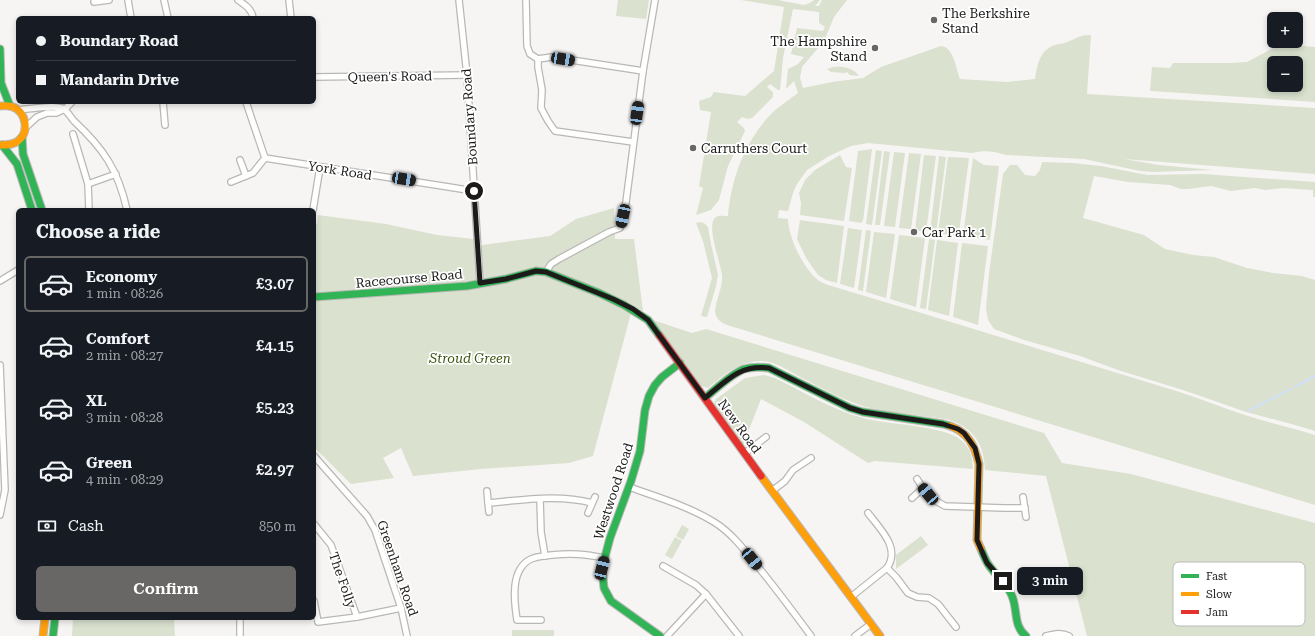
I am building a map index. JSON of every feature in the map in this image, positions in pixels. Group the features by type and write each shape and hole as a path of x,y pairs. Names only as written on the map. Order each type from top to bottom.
{"main road":[{"path":"0,49 1,83 10,106"},
{"path":"0,106 10,106 18,110 24,116 25,128 22,137 23,154 41,208"},
{"path":"1,145 11,145 22,137"},
{"path":"1,145 17,164 31,208"},
{"name":"Racecourse Road","path":"316,297 467,286 506,279 536,271 546,272"},
{"name":"New Road","path":"546,272 613,299 633,309 648,320 772,491 880,636"},
{"name":"Westwood Road","path":"660,636 641,621 624,612 610,602 602,582 602,568 640,449 644,414 649,396 662,375 680,363"},
{"path":"705,398 735,374 744,369 761,367 769,368 850,408 863,412 943,424 951,426 964,433 975,448 979,464 977,540 990,566 1003,581 1012,595 1016,608 1017,625 1026,636"},
{"path":"43,636 45,620"},
{"path":"52,636 54,620"}],"street":[{"path":"94,2 109,0"},
{"path":"128,0 131,16"},
{"path":"164,0 168,16"},
{"path":"238,0 246,6 253,16"},
{"path":"289,0 292,16"},
{"name":"Boundary Road","path":"459,0 467,74 480,283"},
{"path":"526,0 527,46 530,54 538,59 552,57 643,71"},
{"path":"546,272 551,264 559,259 609,232 620,228 626,202 643,71 655,0"},
{"path":"538,59 542,90 541,108 548,121 556,131 633,142"},
{"name":"Queen's Road","path":"316,77 467,74"},
{"path":"25,128 42,115 65,110 70,104"},
{"path":"163,104 165,125"},
{"path":"231,182 253,173 264,158 247,104"},
{"path":"18,110 56,107 65,110 102,150 116,174 126,208"},
{"path":"72,134 88,184 89,208"},
{"name":"York Road","path":"264,158 474,191"},
{"path":"240,160 246,176"},
{"path":"313,208 320,167"},
{"path":"88,184 116,174"},
{"path":"0,281 16,271"},
{"path":"0,365 5,490 0,515"},
{"path":"745,453 766,437"},
{"name":"Greenham Road","path":"316,458 367,516 375,530 401,608 407,636"},
{"path":"772,491 785,481 793,470 811,458"},
{"path":"917,479 923,488 940,504 950,506 1025,508"},
{"path":"629,487 699,514 726,531 772,584 811,636"},
{"path":"912,498 923,488"},
{"path":"487,491 489,512"},
{"path":"1023,497 1026,517"},
{"path":"540,499 541,532 545,556"},
{"path":"488,503 540,499 593,500 588,513"},
{"path":"851,597 887,568 890,564 892,556 890,544 868,513"},
{"name":"The Folly","path":"316,526 331,545 357,617"},
{"path":"541,620 518,620 516,610 516,580 518,573 524,565 532,558 579,553 604,558"},
{"path":"663,566 696,585 706,594 739,636"},
{"path":"887,568 908,592 917,597 928,598 938,604 956,627"},
{"path":"667,636 706,594"},
{"name":"The Folly","path":"316,612 318,622 357,617 401,608"},
{"path":"240,620 240,636"},
{"path":"855,636 871,624"},
{"path":"1046,636 1058,633 1069,636"}],"green space":[{"path":"618,0 649,0 646,19 616,16"},
{"path":"741,0 778,0 804,5 814,0 820,0 815,6 819,6 822,0 847,0 834,17 824,41 802,67 800,78 803,88 863,78 881,67 941,46 945,47 952,54 960,79 1007,82 1035,79 1039,60 1044,52 1052,46 1065,43 1081,36 1091,35 1087,94 1315,108 1315,174 1124,159 1159,165 1213,170 1153,172 1140,171 1084,159 1006,155 989,151 972,153 868,143 851,146 829,156 807,170 797,184 788,211 779,210 778,218 788,219 793,243 802,260 819,281 828,285 1173,390 1248,416 1315,435 1315,505 729,326 720,321 717,318 715,311 722,275 714,244 712,227 713,221 717,216 728,216 732,188 736,175 747,148 754,136 771,114 798,93 794,81 786,89 788,69 798,64 804,57 791,54 794,42 812,44 817,43 794,40 797,28 823,31 825,27 819,23 819,12 793,9 783,58 780,90 770,84 767,87 773,92 773,97 752,118 747,119 742,117 737,122 744,128 745,131 728,166 719,200 711,210 696,215 703,188 699,186 711,112 700,110 699,101 711,97 714,92 745,96 774,71 784,7"},
{"path":"1303,46 1315,47 1315,102 1150,90 1152,67 1170,68 1173,63 1247,62 1273,48 1303,48"},
{"path":"833,67 847,68 857,73 859,76 849,75 847,72 831,72 827,69"},
{"path":"872,149 863,221 861,223 849,221 858,151"},
{"path":"876,150 882,151 872,225 866,224"},
{"path":"884,151 890,152 880,225 875,225"},
{"path":"894,152 905,153 895,227 884,226"},
{"path":"909,153 921,154 911,229 899,228"},
{"path":"840,155 846,167 852,168 844,221 800,215 801,203 799,193 805,180 815,170"},
{"path":"924,155 936,156 926,232 915,230"},
{"path":"939,156 946,157 936,233 930,232"},
{"path":"948,157 969,158 959,233 957,236 938,233"},
{"path":"973,158 984,165 999,166 990,240 963,236"},
{"path":"1042,162 1101,166 1147,175 1203,174 1315,182 1315,197 1313,197 1313,190 1282,188 1265,190 1255,188 1231,191 1211,186 1181,189 1170,185 1128,182 1094,176 1083,218 1144,235 1165,249 1193,255 1214,257 1247,268 1273,273 1302,276 1315,280 1315,431 1246,412 1080,356 1024,340 994,329 988,320 986,308 989,273 1003,174 1010,165 1017,165 1025,175 1035,176 1040,170"},
{"name":"Stroud Green","path":"614,208 615,239 634,239 643,311 631,313 593,456 569,463 481,469 413,476 401,448 383,458 394,478 351,484 316,449 316,224 318,215 386,224 437,235 474,239 475,246 550,236 576,219"},
{"path":"800,220 844,226 837,283 826,280 818,275 806,258 797,239"},
{"path":"696,223 704,223 708,227 718,275 707,317 701,316 712,278 703,241"},
{"path":"848,228 862,230 854,288 840,284"},
{"path":"866,230 871,231 863,291 858,290"},
{"path":"874,232 895,234 886,298 866,292"},
{"path":"899,235 925,238 916,307 890,299"},
{"path":"929,239 935,240 926,309 920,308"},
{"path":"937,240 958,243 949,316 928,310"},
{"path":"962,243 988,246 978,325 953,317"},
{"path":"650,319 692,333 706,329 1044,433 1062,463 1131,474 1315,523 1315,636 1087,636 1046,476 985,470 982,450 979,444 972,434 961,425 942,419 865,407 832,394 773,363 761,361 745,364 732,370 708,388 701,386"},
{"path":"764,375 775,378 829,406 852,415 873,420 928,428 953,435 961,440 969,450 973,469 875,461 868,463 804,422 761,399 743,445 714,404 716,399 745,378"},
{"path":"682,525 689,529 683,540 676,536"},
{"path":"921,536 928,545 896,569 896,555"},
{"path":"675,537 682,541 672,559 665,555"},
{"path":"73,620 174,620 175,636 72,636"},
{"path":"512,630 554,630 554,636 512,636"}],"waterway":[{"path":"1295,387 1315,376"},
{"path":"1248,411 1291,389"}],"traffic: fast":[{"path":"0,49 1,83 10,106"},
{"path":"22,137 23,154 41,208"},
{"path":"2,145 17,164 31,208"},
{"path":"316,297 467,286 506,279 536,271 546,272 599,293 624,305 648,320 659,335"},
{"path":"660,636 611,601 604,588 602,568 610,538 631,481 640,451 645,410 649,396 655,385 662,377 680,363"},
{"path":"705,398 739,371 759,367 769,368 850,408 863,412 950,426"},
{"path":"981,549 988,564 1010,591 1014,601 1017,623 1019,628 1026,636"},
{"path":"53,636 55,620"}],"traffic: slow":[{"path":"0,106 13,107 21,113 25,122 24,133 18,141 12,144 0,145"},
{"path":"950,426 962,432 970,440 979,464 977,540 981,549"},
{"path":"761,476 880,636"},
{"path":"43,636 45,620"}],"traffic: jam":[{"path":"659,335 761,476"}],"place":[{"name":"The Berkshire Stand","path":"934,20"},
{"name":"The Hampshire Stand","path":"875,48"},
{"name":"Carruthers Court","path":"693,148"},
{"name":"Car Park 1","path":"914,232"}],"route":[{"path":"474,191 480,283 506,279 539,271 546,272 613,299 633,309 648,320 705,398 735,374 744,369 754,367 769,368 850,408 863,412 943,424 951,426 964,433 975,448 979,464 977,540 987,563 1003,581"}]}
